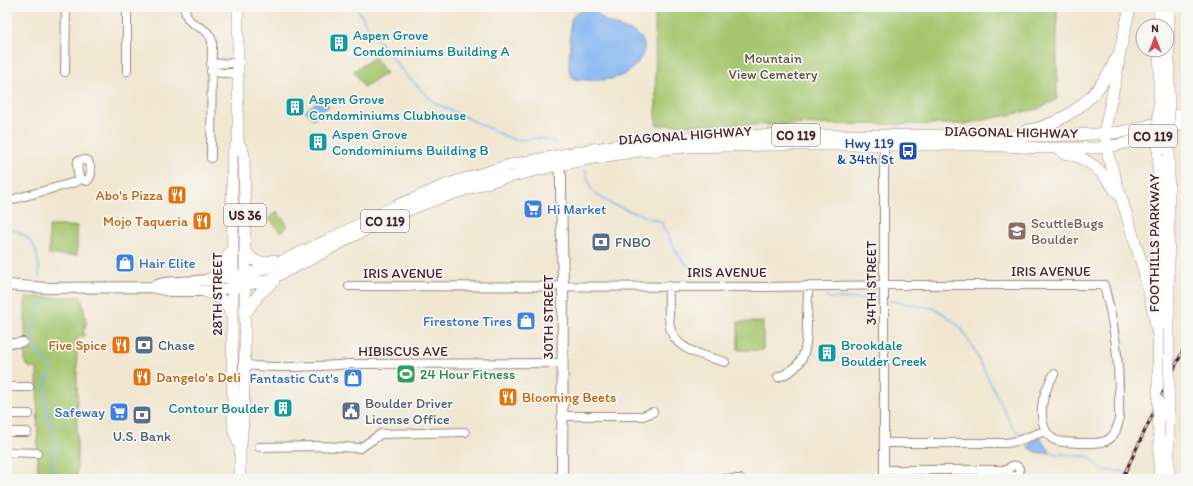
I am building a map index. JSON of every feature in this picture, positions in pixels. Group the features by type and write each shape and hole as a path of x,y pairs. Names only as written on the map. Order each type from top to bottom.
{"highway":[{"name":"28TH STREET","path":"238,7 238,141 232,155 232,316 234,431 240,447"},
{"name":"CO 119","path":"1001,135 1046,126 1066,117 1086,101 1103,82 1120,51 1130,7"},
{"path":"1159,7 1159,18"},
{"name":"FOOTHILLS PARKWAY","path":"1169,7 1164,99 1169,329 1169,479"},
{"path":"1120,51 1105,134 1107,147 1147,286 1158,335"},
{"name":"FOOTHILLS PARKWAY","path":"1160,58 1164,99"},
{"name":"DIAGONAL HIGHWAY","path":"232,288 268,280 280,275 315,258 353,236 416,207 556,160 620,144 676,138 708,141 884,140 1001,135 1040,136 1105,134 1144,127 1186,112"},
{"name":"DIAGONAL HIGHWAY","path":"884,140 1078,149 1118,145 1150,137 1186,122"},
{"path":"1118,145 1139,146 1186,131"},
{"name":"28TH STREET","path":"238,141 244,154 246,210 244,364 240,479"},
{"path":"984,145 999,149 1065,153 1084,158 1105,176 1124,207"},
{"name":"FOOTHILLS PARKWAY","path":"1159,479 1159,269 1164,154"},
{"name":"DIAGONAL HIGHWAY","path":"233,277 269,267 328,240 396,206 442,186 510,165 556,160"},
{"path":"207,280 217,276 225,267 233,241"},
{"path":"245,251 251,258 263,262 307,249"},
{"name":"CO 119","path":"245,314 259,294 280,275"},
{"path":"204,291 214,294 221,299 227,306 232,316"}],"main road":[{"name":"30TH STREET","path":"556,160 561,180 562,479"},
{"path":"151,287 164,283 233,277"},
{"path":"7,285 38,288 151,287 170,291 204,291 232,288"},
{"path":"7,292 38,288"}],"street":[{"path":"65,72 66,7"},
{"path":"127,7 127,71"},
{"path":"185,7 186,17 209,33 211,37 211,158"},
{"path":"211,67 222,73 238,68"},
{"name":"34TH STREET","path":"884,140 884,479"},
{"path":"7,201 76,182 80,179"},
{"name":"IRIS AVENUE","path":"349,286 562,287 1104,285 1115,334 1119,383 1118,426 1114,435 1107,441 1091,443 1056,440 1042,432"},
{"path":"669,286 670,325 678,342 692,351 725,362"},
{"path":"778,377 793,369 806,351 808,286"},
{"path":"7,343 23,342"},
{"name":"HIBISCUS AVE","path":"244,364 276,367 336,366 349,364 562,363"},
{"path":"884,442 1006,442 1017,441 1042,432 1041,404 1046,388 1054,374"},
{"path":"7,387 29,387"},
{"path":"562,416 643,416 653,412"},
{"path":"7,414 29,414"},
{"path":"7,432 27,432"},
{"path":"259,447 318,446 360,448 381,434 465,432"},
{"path":"7,452 37,453"},
{"path":"884,470 943,475 1013,475"},
{"path":"703,479 740,479"}],"green space":[{"name":"Mountain View Cemetery","path":"655,7 1057,7 1057,99 1038,109 964,124 656,125"},
{"path":"375,57 386,73 364,87 354,71"},
{"path":"277,211 288,226 280,232 269,218"},
{"path":"49,226 77,226 77,255 49,255"},
{"path":"25,297 81,297 82,299 86,323 83,333 85,334 83,337 77,337 77,479 38,479 37,368 30,368 25,363"},
{"path":"738,322 763,322 763,350 738,350"}],"water":[{"path":"585,10 596,12 600,17 611,24 633,32 643,41 644,46 641,58 628,72 611,79 598,80 574,79 570,74 571,20 576,13"},
{"path":"322,97 329,106 313,119 306,111"},
{"path":"1040,437 1051,453 1040,453 1027,445"}],"waterway":[{"path":"355,7 362,16 371,34 380,42 405,74 435,103 514,140 541,138 556,143"},
{"path":"585,170 592,191 611,204 661,222 673,246 689,267 704,274 723,276"},
{"path":"7,226 24,235 34,246 38,261 39,278"},
{"path":"825,296 830,298 877,299"},
{"path":"40,299 33,340 36,351 50,364 51,373 45,382 47,415 56,437 52,463 55,479"},
{"path":"890,301 933,308 944,314 961,328 971,344 1013,428 1024,436"},
{"path":"1050,453 1090,457 1102,470 1122,471 1133,479"}],"railway":[{"path":"1122,479 1186,344"}],"place":[{"name":"Aspen Grove Condominiums Building A","path":"339,43"},
{"name":"Aspen Grove Condominiums Clubhouse","path":"295,107"},
{"name":"Aspen Grove Condominiums Building B","path":"318,142"},
{"name":"Hwy 119 & 34th St","path":"908,151"},
{"name":"Abo's Pizza","path":"177,195"},
{"name":"Hi Market","path":"533,209"},
{"name":"Mojo Taqueria","path":"202,221"},
{"name":"ScuttleBugs Boulder","path":"1017,231"},
{"name":"FNBO","path":"601,242"},
{"name":"Hair Elite","path":"125,263"},
{"name":"Firestone Tires","path":"526,321"},
{"name":"Five Spice","path":"121,345"},
{"name":"Chase","path":"144,345"},
{"name":"Brookdale Boulder Creek","path":"827,353"},
{"name":"24 Hour Fitness","path":"406,374"},
{"name":"Dangelo's Deli","path":"142,377"},
{"name":"Fantastic Cut's","path":"353,378"},
{"name":"Blooming Beets","path":"508,397"},
{"name":"Contour Boulder","path":"283,408"},
{"name":"Boulder Driver License Office","path":"351,411"},
{"name":"Safeway","path":"119,412"},
{"name":"U.S. Bank","path":"142,415"}]}
